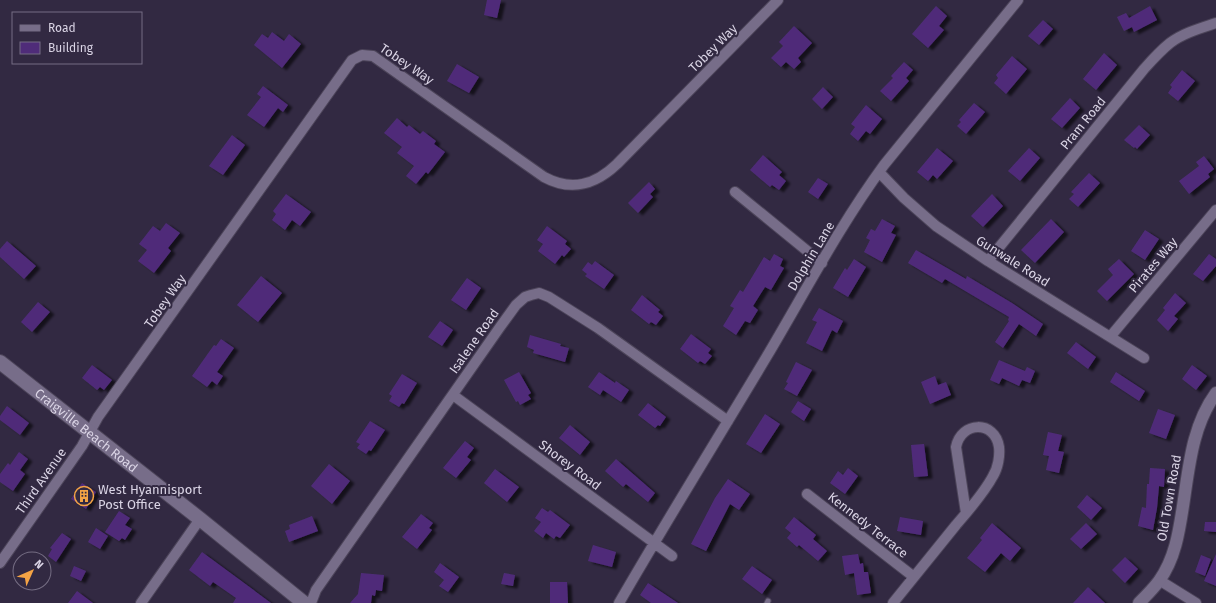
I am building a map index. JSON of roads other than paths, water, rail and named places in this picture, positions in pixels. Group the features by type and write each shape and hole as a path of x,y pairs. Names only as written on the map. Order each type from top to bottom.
{"main road":[{"name":"Craigville Beach Road","path":"0,362 200,519 304,603"}],"street":[{"name":"Tobey Way","path":"90,433 98,417 348,65 355,58 366,54 376,57 553,182 573,185 583,184 602,177 613,167 778,0"},
{"name":"Dolphin Lane","path":"619,603 822,263 879,172 1018,0"},
{"name":"Pram Road","path":"988,261 1144,69 1170,43 1180,37 1216,24"},
{"name":"Gunwale Road","path":"879,172 904,198 936,226 988,261 1144,358"},
{"path":"735,192 822,263"},
{"name":"Pirates Way","path":"1110,337 1216,210"},
{"name":"Isalene Road","path":"311,603 316,590 516,305 525,297 539,293 549,297 598,328 728,421"},
{"name":"Old Town Road","path":"1138,603 1159,580 1172,556 1179,531 1188,469 1196,434 1207,408 1216,393"},
{"name":"Shorey Road","path":"453,395 672,556"},
{"path":"893,603 966,512 992,478 997,467 998,447 996,438 990,431 982,427 973,427 964,431 958,438 956,447 966,512"},
{"name":"Third Avenue","path":"0,563 90,433"},
{"name":"Kennedy Terrace","path":"807,494 914,577"},
{"path":"141,603 200,519"},
{"path":"1159,580 1196,603"}],"place":[{"name":"West Hyannisport Post Office","path":"84,496"}]}
